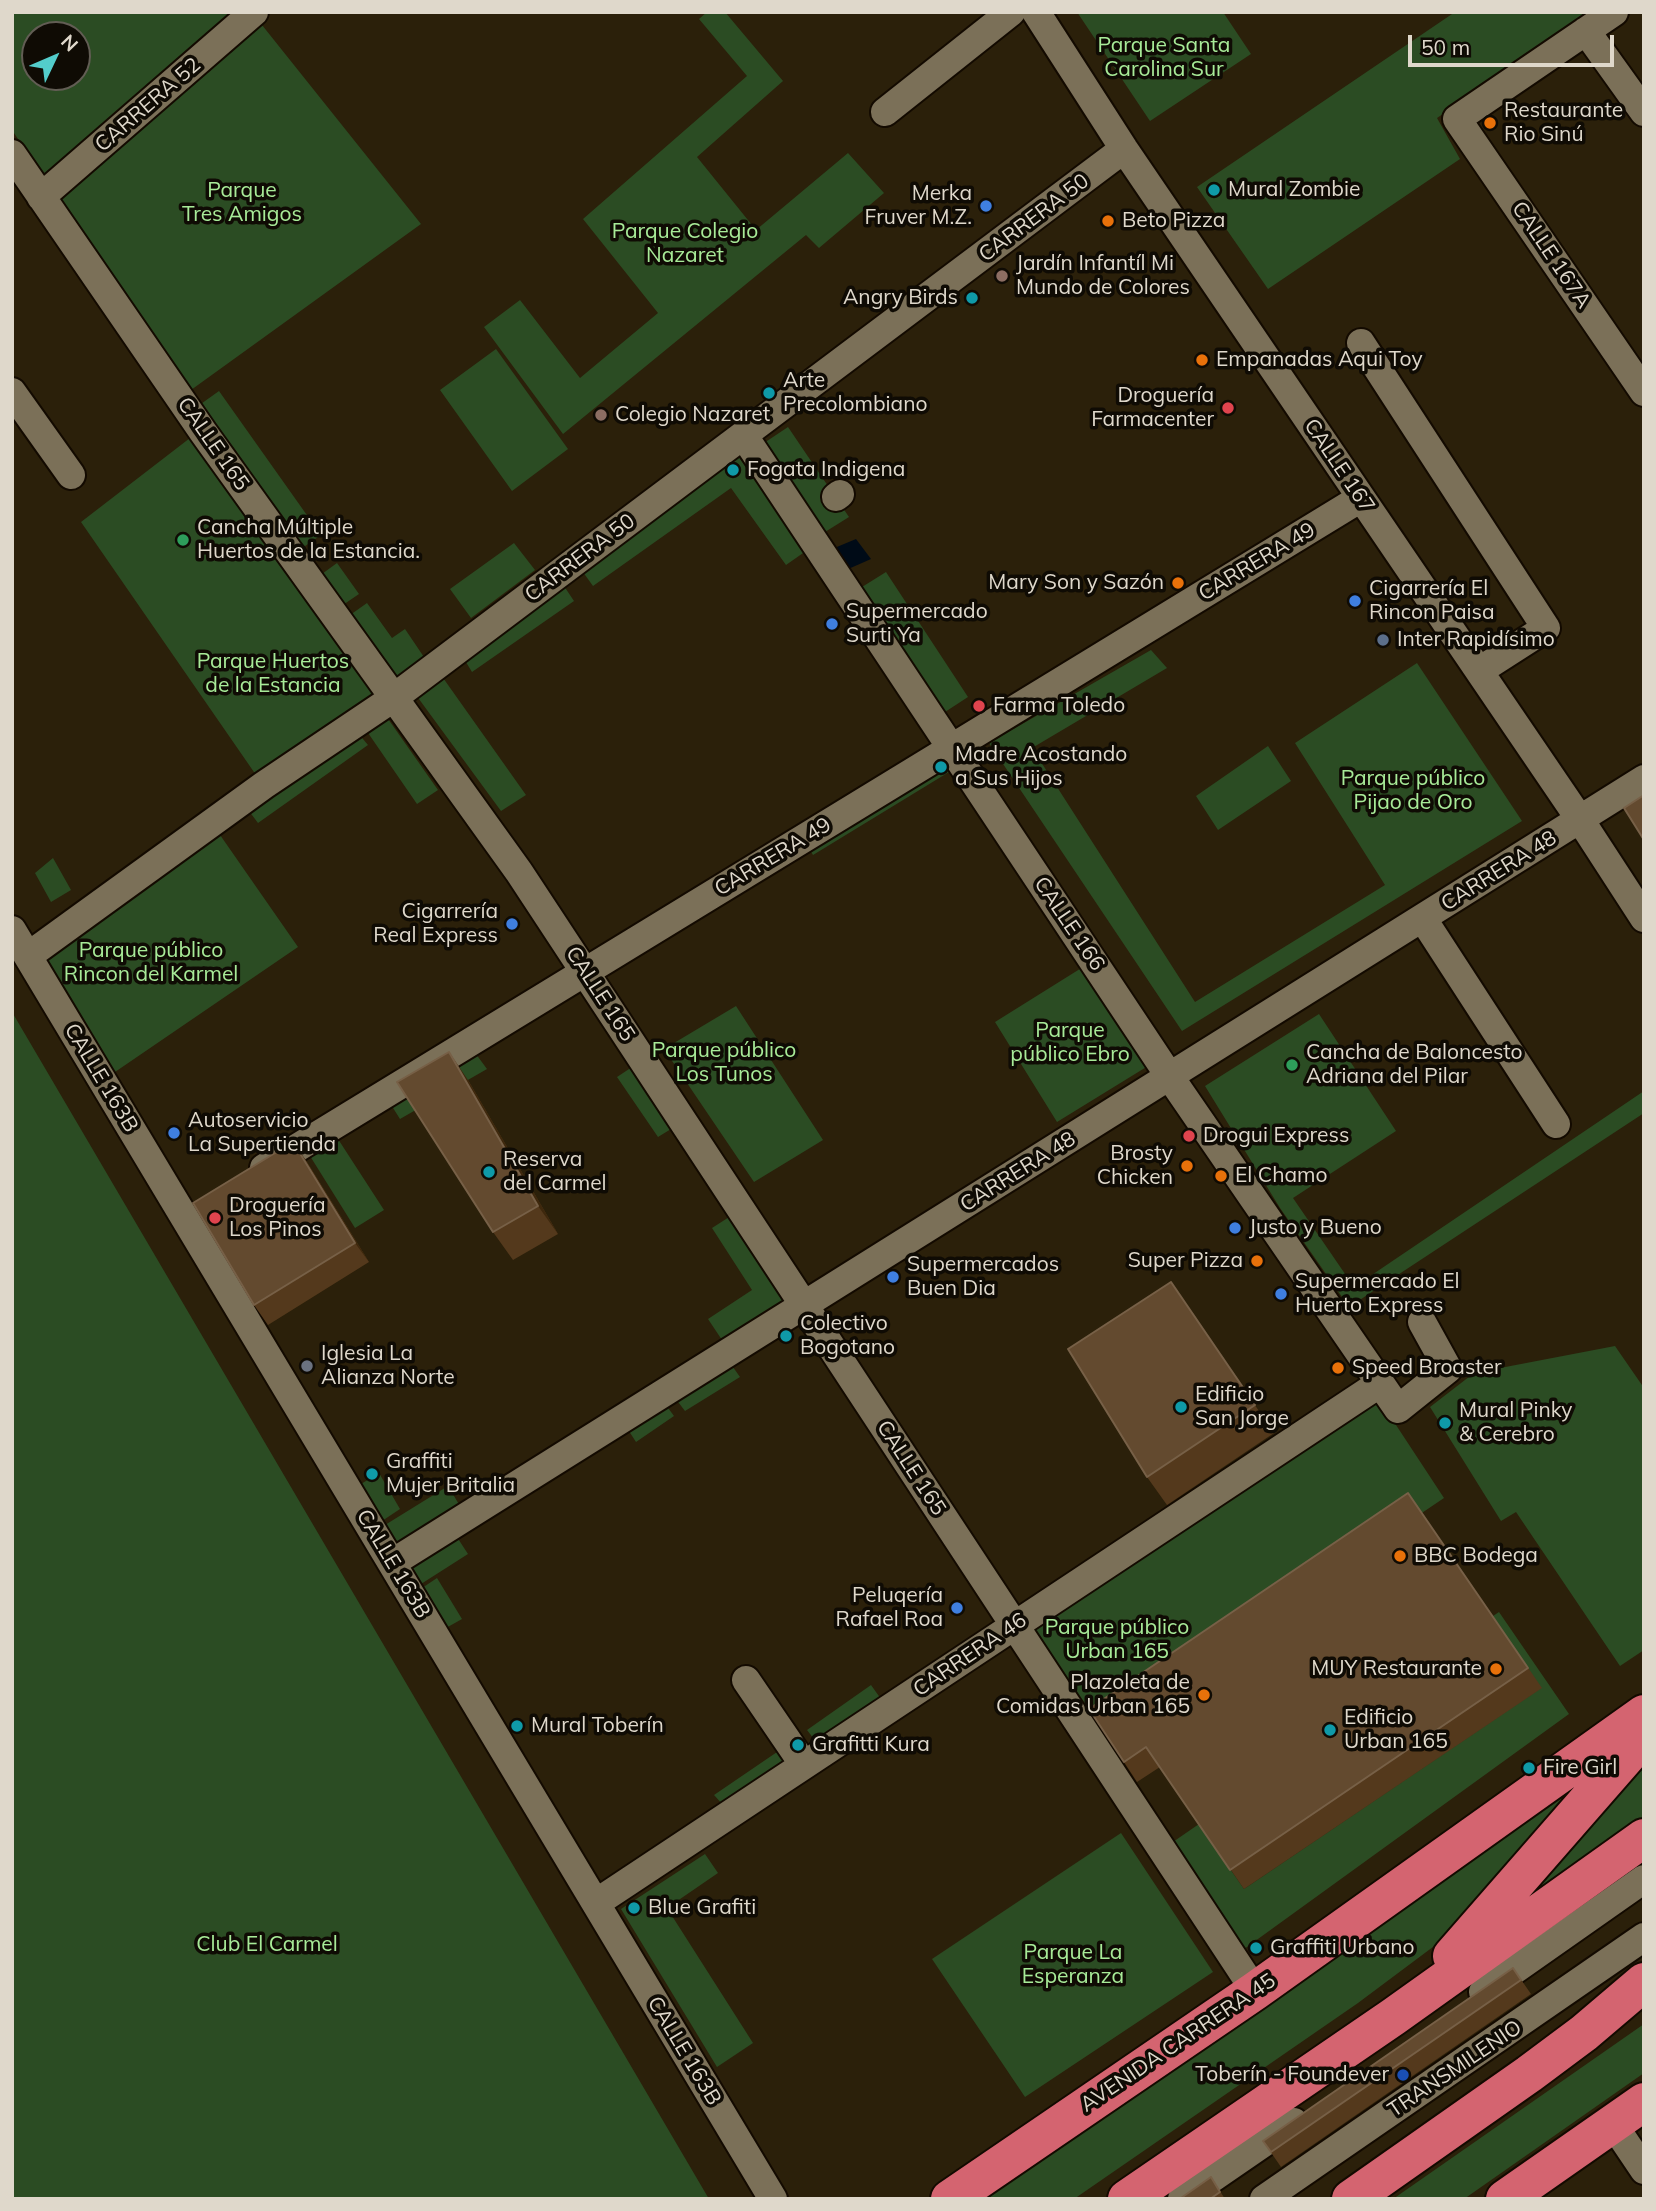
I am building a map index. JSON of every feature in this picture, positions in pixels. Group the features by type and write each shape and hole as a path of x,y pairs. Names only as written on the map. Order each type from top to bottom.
{"highway":[{"name":"AVENIDA CARRERA 45","path":"950,2199 1255,1991 1644,1714"},
{"path":"1393,2017 1466,1941 1644,1736"},
{"path":"1127,2199 1393,2017 1644,1838"},
{"path":"1351,2199 1529,2074 1584,2033 1644,1982"},
{"path":"1506,2199 1628,2113"}],"street":[{"name":"CARRERA 52","path":"41,197 254,12"},
{"path":"885,112 1012,12"},
{"name":"CALLE 167","path":"1036,12 1124,149 1581,821 1644,918"},
{"path":"1614,12 1586,31 1644,112"},
{"name":"CALLE 167A","path":"1586,31 1457,118 1644,392"},
{"name":"CARRERA 50","path":"28,956 264,785 392,699 1124,149"},
{"name":"CALLE 165","path":"12,154 392,699 519,872 1255,1991"},
{"path":"1361,343 1546,628 1479,671"},
{"path":"13,396 71,475"},
{"name":"CALLE 166","path":"744,436 805,516 951,748 1170,1077 1378,1384 1398,1409 1448,1369 1422,1322"},
{"name":"CARRERA 49","path":"243,1181 1361,498"},
{"name":"CARRERA 48","path":"392,1563 1581,821 1644,779"},
{"path":"1423,919 1556,1124"},
{"name":"CALLE 163B","path":"12,930 196,1209 392,1563 773,2199"},
{"name":"CARRERA 46","path":"596,1903 1378,1384"},
{"path":"746,1681 804,1765"},
{"path":"1464,2005 1644,1879"},
{"name":"TRANSMILENIO","path":"1264,2199 1644,1937"},
{"path":"1182,2199 1317,2106"},
{"path":"1628,2113 1644,2170"}],"green space":[{"path":"12,12 235,12 44,178 12,130"},
{"name":"Parque Colegio Nazaret","path":"707,12 725,12 783,81 697,157 756,230 848,153 884,193 819,248 806,235 563,434 484,327 520,300 580,378 658,313 583,219 747,76 699,19"},
{"name":"Parque Santa Carolina Sur","path":"1077,12 1223,12 1251,54 1150,121"},
{"path":"1455,12 1593,12 1437,118 1460,159 1268,289 1197,187"},
{"name":"Parque Tres Amigos","path":"262,25 421,224 191,390 59,199"},
{"path":"496,349 568,449 512,491 440,390"},
{"path":"219,391 321,535 298,551 198,406"},
{"path":"788,427 849,517 825,532 764,443"},
{"name":"Parque Huertos de la Estancia","path":"190,438 376,695 256,775 81,522"},
{"path":"738,456 806,551 786,565 731,488 593,586 580,568"},
{"path":"514,543 535,570 471,618 450,589"},
{"path":"337,563 359,594 337,609 315,579"},
{"path":"886,572 968,697 945,712 862,587"},
{"path":"562,583 574,601 472,672 461,654"},
{"path":"367,603 392,638 405,629 428,663 393,687 343,620"},
{"name":"Parque público Pijao de Oro","path":"1151,650 1167,668 1032,748 1195,1002 1385,885 1295,743 1417,663 1522,821 1182,1031 989,743"},
{"path":"441,675 526,795 501,811 416,695"},
{"path":"386,716 438,790 417,804 366,730"},
{"path":"358,733 368,745 258,823 249,811"},
{"path":"1268,746 1291,781 1218,830 1196,796"},
{"path":"948,757 1052,922 949,772 813,855 808,847"},
{"name":"Parque público Rincon del Karmel","path":"218,832 298,947 115,1072 42,953"},
{"path":"53,858 71,890 51,902 35,873"},
{"name":"Parque público Ebro","path":"1083,967 1148,1066 1057,1122 995,1022"},
{"name":"Parque público Los Tunos","path":"736,1006 823,1140 754,1182 664,1049"},
{"name":"Club El Carmel","path":"12,1012 709,2199 12,2199"},
{"path":"1319,1014 1396,1131 1293,1198 1354,1287 1644,1091 1644,1113 1349,1307 1280,1208 1205,1086"},
{"path":"473,1050 487,1069 400,1119 388,1100"},
{"path":"635,1065 676,1126 658,1137 617,1077"},
{"path":"338,1139 384,1210 355,1228 310,1156"},
{"path":"737,1212 794,1297 724,1343 708,1319 752,1290 712,1228"},
{"path":"1615,1346 1644,1388 1644,1650 1620,1666 1516,1512 1501,1521 1430,1407 1474,1373"},
{"path":"728,1360 740,1377 685,1411 672,1394"},
{"name":"Parque público Urban 165","path":"1375,1393 1444,1498 1093,1735 1022,1626"},
{"path":"663,1401 674,1416 636,1442 625,1425"},
{"path":"379,1473 400,1509 382,1521 361,1484"},
{"path":"448,1486 463,1511 400,1551 385,1525"},
{"path":"453,1531 468,1554 421,1584 406,1560"},
{"path":"437,1578 462,1619 446,1628 422,1588"},
{"path":"1499,1612 1569,1714 1240,1952 1170,1844 1199,1824 1244,1889 1541,1688 1493,1616"},
{"path":"871,1685 881,1699 817,1743 807,1730"},
{"path":"780,1750 788,1762 723,1805 714,1795"},
{"path":"1644,1756 1644,1816 1528,1898"},
{"path":"1596,1765 1461,1926 1358,2003 1074,2199 974,2199"},
{"name":"Parque La Esperanza","path":"1121,1833 1213,1972 1025,2097 932,1959"},
{"path":"705,1854 718,1873 667,1908 753,2043 717,2067 621,1909"},
{"path":"1644,2024 1644,2073 1464,2199 1393,2199"}],"shaded area":[{"path":"856,539 871,559 846,570 832,549"}],"building":[{"path":"1644,795 1644,840 1624,808"},
{"name":"Reserva del Carmel","path":"449,1052 538,1206 493,1232 397,1082"},
{"path":"293,1142 355,1243 254,1305 193,1203"},
{"name":"Edificio San Jorge","path":"1171,1282 1255,1405 1147,1477 1068,1349"},
{"path":"1408,1493 1528,1668 1230,1870 1146,1747 1124,1762 1089,1709"},
{"path":"1513,1968 1521,1980 1271,2152 1263,2141"},
{"path":"1211,2177 1220,2192 1210,2199 1177,2199 1181,2198"}],"place":[{"name":"Restaurante Rio Sinú","path":"1490,123"},
{"name":"Mural Zombie","path":"1214,190"},
{"name":"Merka Fruver M.Z.","path":"986,206"},
{"name":"Beto Pizza","path":"1108,221"},
{"name":"Jardín Infantíl Mi Mundo de Colores","path":"1002,276"},
{"name":"Angry Birds","path":"972,298"},
{"name":"Empanadas Aqui Toy","path":"1202,360"},
{"name":"Arte Precolombiano","path":"769,393"},
{"name":"Droguería Farmacenter","path":"1228,408"},
{"name":"Colegio Nazaret","path":"601,415"},
{"name":"Fogata Indigena","path":"733,470"},
{"name":"Cancha Múltiple Huertos de la Estancia.","path":"183,540"},
{"name":"Mary Son y Sazón","path":"1178,583"},
{"name":"Cigarrería El Rincon Paisa","path":"1355,601"},
{"name":"Supermercado Surti Ya","path":"832,624"},
{"name":"Inter Rapidísimo","path":"1383,640"},
{"name":"Farma Toledo","path":"979,706"},
{"name":"Madre Acostando a Sus Hijos","path":"941,767"},
{"name":"Cigarrería Real Express","path":"512,924"},
{"name":"Cancha de Baloncesto Adriana del Pilar","path":"1292,1065"},
{"name":"Autoservicio La Supertienda","path":"174,1133"},
{"name":"Drogui Express","path":"1189,1136"},
{"name":"Brosty Chicken","path":"1187,1166"},
{"name":"Reserva del Carmel","path":"489,1172"},
{"name":"El Chamo","path":"1221,1176"},
{"name":"Droguería Los Pinos","path":"215,1218"},
{"name":"Justo y Bueno","path":"1235,1228"},
{"name":"Super Pizza","path":"1257,1261"},
{"name":"Supermercados Buen Dia","path":"893,1277"},
{"name":"Supermercado El Huerto Express","path":"1281,1294"},
{"name":"Colectivo Bogotano","path":"786,1336"},
{"name":"Iglesia La Alianza Norte","path":"307,1366"},
{"name":"Speed Broaster","path":"1338,1368"},
{"name":"Edificio San Jorge","path":"1181,1407"},
{"name":"Mural Pinky & Cerebro","path":"1445,1423"},
{"name":"Graffiti Mujer Britalia","path":"372,1474"},
{"name":"BBC Bodega","path":"1400,1556"},
{"name":"Peluqería Rafael Roa","path":"957,1608"},
{"name":"MUY Restaurante","path":"1496,1669"},
{"name":"Plazoleta de Comidas Urban 165","path":"1204,1695"},
{"name":"Mural Toberín","path":"517,1726"},
{"name":"Edificio Urban 165","path":"1330,1730"},
{"name":"Grafitti Kura","path":"798,1745"},
{"name":"Fire Girl","path":"1529,1768"},
{"name":"Blue Grafiti","path":"634,1908"},
{"name":"Graffiti Urbano","path":"1256,1948"},
{"name":"Toberín - Foundever","path":"1403,2075"}]}
